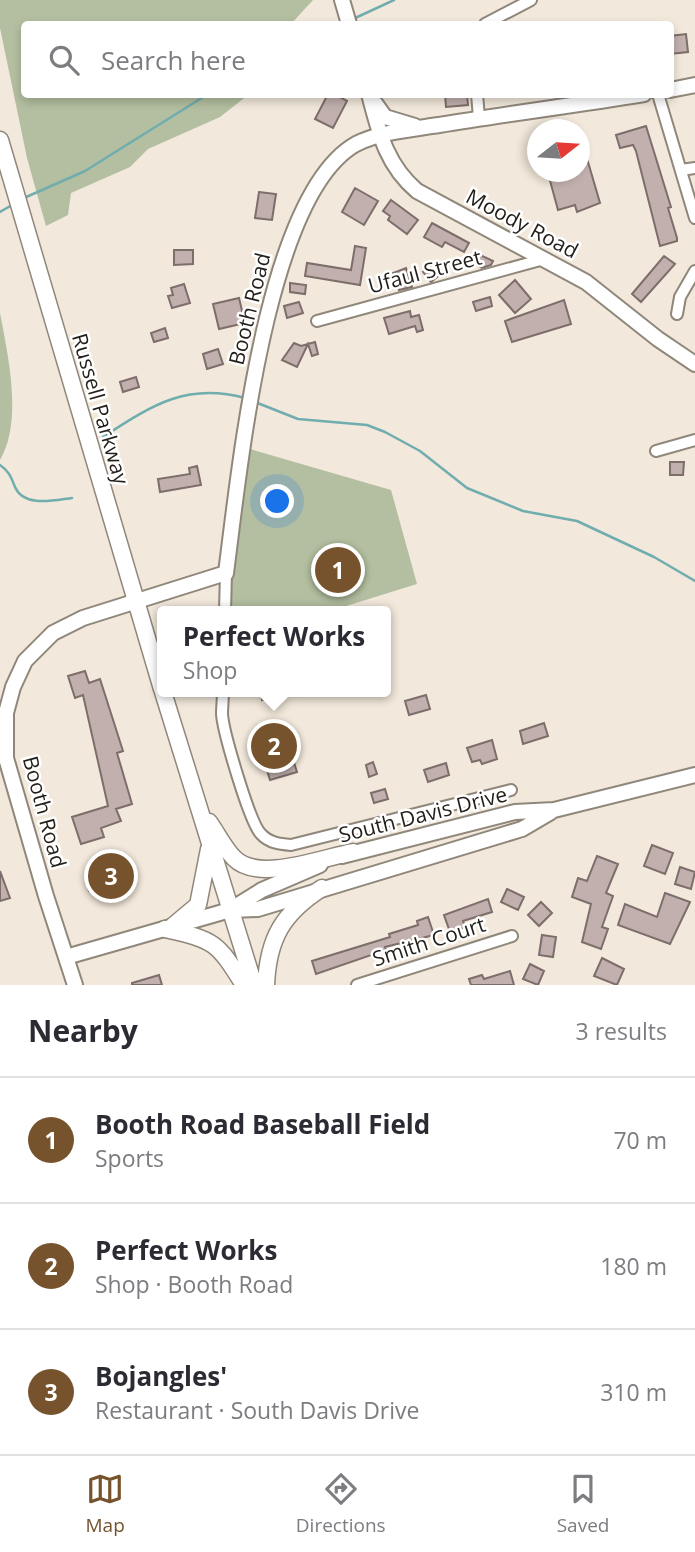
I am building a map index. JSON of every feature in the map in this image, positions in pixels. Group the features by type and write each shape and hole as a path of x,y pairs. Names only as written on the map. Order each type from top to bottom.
{"main road":[{"name":"Russell Parkway","path":"0,140 157,674"},
{"name":"Russell Parkway","path":"164,697 254,985"},
{"path":"198,805 234,859 253,870 271,870 353,852"},
{"path":"169,927 198,905 210,844"},
{"path":"265,985 269,953 285,917 296,905 322,888"},
{"path":"169,927 212,942 225,954 244,985"}],"street":[{"path":"342,0 348,21"},
{"path":"491,21 531,0"},
{"path":"674,89 695,85"},
{"name":"Moody Road","path":"370,98 381,137 394,167 417,191 586,282 658,339 695,363"},
{"path":"372,98 385,117 420,128"},
{"path":"477,98 479,118"},
{"name":"Booth Road","path":"225,606 226,573 250,400 272,298 292,233 318,185 343,153 358,143 420,128 616,98"},
{"path":"659,98 695,218"},
{"path":"681,170 695,168"},
{"name":"Ufaul Street","path":"317,321 544,259"},
{"path":"677,314 680,296 695,271"},
{"path":"656,451 695,440"},
{"name":"Booth Road","path":"75,985 6,758 6,713 13,687 25,661 53,633 83,618 226,573"},
{"path":"223,697 222,715 229,745 251,813 259,833 274,843 291,845 511,790"},
{"name":"South Davis Drive","path":"230,910 262,890 353,852 515,813 554,810 695,775"},
{"name":"South Davis Drive","path":"66,957 230,910 258,909 522,830 554,810"},
{"name":"Smith Court","path":"357,985 512,936"}],"green space":[{"path":"0,0 313,0 294,21 21,21 21,98 244,98 220,117 148,149 130,167 71,193 68,215 46,226 27,158 0,28"},
{"path":"0,313 10,368 12,407 7,444 0,460"},
{"path":"243,447 391,490 417,584 346,606 226,606"}],"building":[{"path":"686,34 688,52 674,54 674,36"},
{"path":"326,98 342,98 347,101 333,128 315,119"},
{"path":"445,98 467,98 468,105 446,107"},
{"path":"646,126 671,207 668,208 677,238 677,241 660,246 636,151 633,145 620,148 616,135"},
{"path":"590,169 600,203 577,212 575,205 558,210 550,182 590,182"},
{"path":"355,188 378,201 364,225 342,212"},
{"path":"259,192 276,194 272,220 255,218"},
{"path":"391,200 418,220 407,234 388,220 390,216 383,211"},
{"path":"432,223 469,243 464,252 445,242 442,247 424,237"},
{"path":"355,246 366,248 360,285 305,276 307,263 351,270"},
{"path":"174,250 193,250 193,264 174,265"},
{"path":"476,253 493,261 491,265 482,268 471,262"},
{"path":"664,256 675,264 641,302 632,294"},
{"path":"430,266 438,276 431,282 423,272"},
{"path":"406,268 412,287 399,290 393,273"},
{"path":"515,280 531,299 515,313 499,295"},
{"path":"290,283 306,285 305,294 290,292"},
{"path":"184,284 190,303 172,308 168,296 173,295 171,288"},
{"path":"490,297 492,306 476,311 473,302"},
{"path":"239,298 245,323 219,329 213,304"},
{"path":"564,300 571,324 512,342 505,321"},
{"path":"299,302 303,313 287,318 284,306"},
{"path":"410,311 411,317 419,315 423,330 417,332 415,326 389,334 384,318"},
{"path":"165,328 168,338 154,342 151,333"},
{"path":"315,342 318,354 312,356 308,344"},
{"path":"294,343 301,346 308,344 297,367 282,360"},
{"path":"218,349 223,364 207,369 203,354"},
{"path":"136,377 139,387 123,392 120,382"},
{"path":"670,462 684,462 683,475 670,475"},
{"path":"197,466 201,485 160,492 158,479 190,474 189,468"},
{"path":"85,671 89,683 100,679 123,751 117,753 132,804 116,809 121,821 101,828 104,837 81,844 72,817 108,806 83,695 75,698 68,676"},
{"path":"426,695 430,709 409,715 405,701"},
{"path":"544,723 548,736 523,744 520,731"},
{"path":"284,731 297,772 270,780 258,740"},
{"path":"492,740 497,759 482,764 480,760 472,762 467,748"},
{"path":"373,762 377,774 369,777 366,765"},
{"path":"446,763 449,775 428,782 424,770"},
{"path":"385,789 388,799 374,803 371,793"},
{"path":"652,845 673,853 665,874 644,866"},
{"path":"597,856 618,864 606,893 613,896 602,927 608,929 601,949 582,942 591,904 572,897 578,878 587,881"},
{"path":"123,863 128,879 89,891 85,875"},
{"path":"680,867 695,872 691,889 675,884"},
{"path":"0,871 10,898 0,901"},
{"path":"507,889 524,897 518,910 501,902"},
{"path":"665,893 690,902 670,944 618,925 625,904 657,917"},
{"path":"488,899 492,912 463,921 465,927 450,932 444,915"},
{"path":"541,902 552,913 539,926 528,915"},
{"path":"428,917 434,935 385,947 386,950 316,974 312,961 390,937 389,934 418,925 417,921"},
{"path":"542,935 556,937 553,957 539,955"},
{"path":"602,958 624,969 617,985 594,976"},
{"path":"530,964 544,971 538,985 523,979"},
{"path":"510,971 514,985 471,985 469,979 482,975 484,979"},
{"path":"159,975 162,985 132,985 132,983"}],"waterway":[{"path":"353,19 394,0"},
{"path":"24,198 85,171 202,98"},
{"path":"0,212 12,205"},
{"path":"103,437 153,407 187,395 205,393 245,398"},
{"path":"255,402 298,419 367,425 385,432 420,451 467,488 523,511 577,521 654,557 695,581"},
{"path":"0,465 6,470 19,494 25,498 40,501 72,498"}],"place":[{"name":"Booth Road Baseball Field","path":"338,570"},
{"name":"Perfect Works","path":"274,746"},
{"name":"Bojangles'","path":"111,876"}]}
